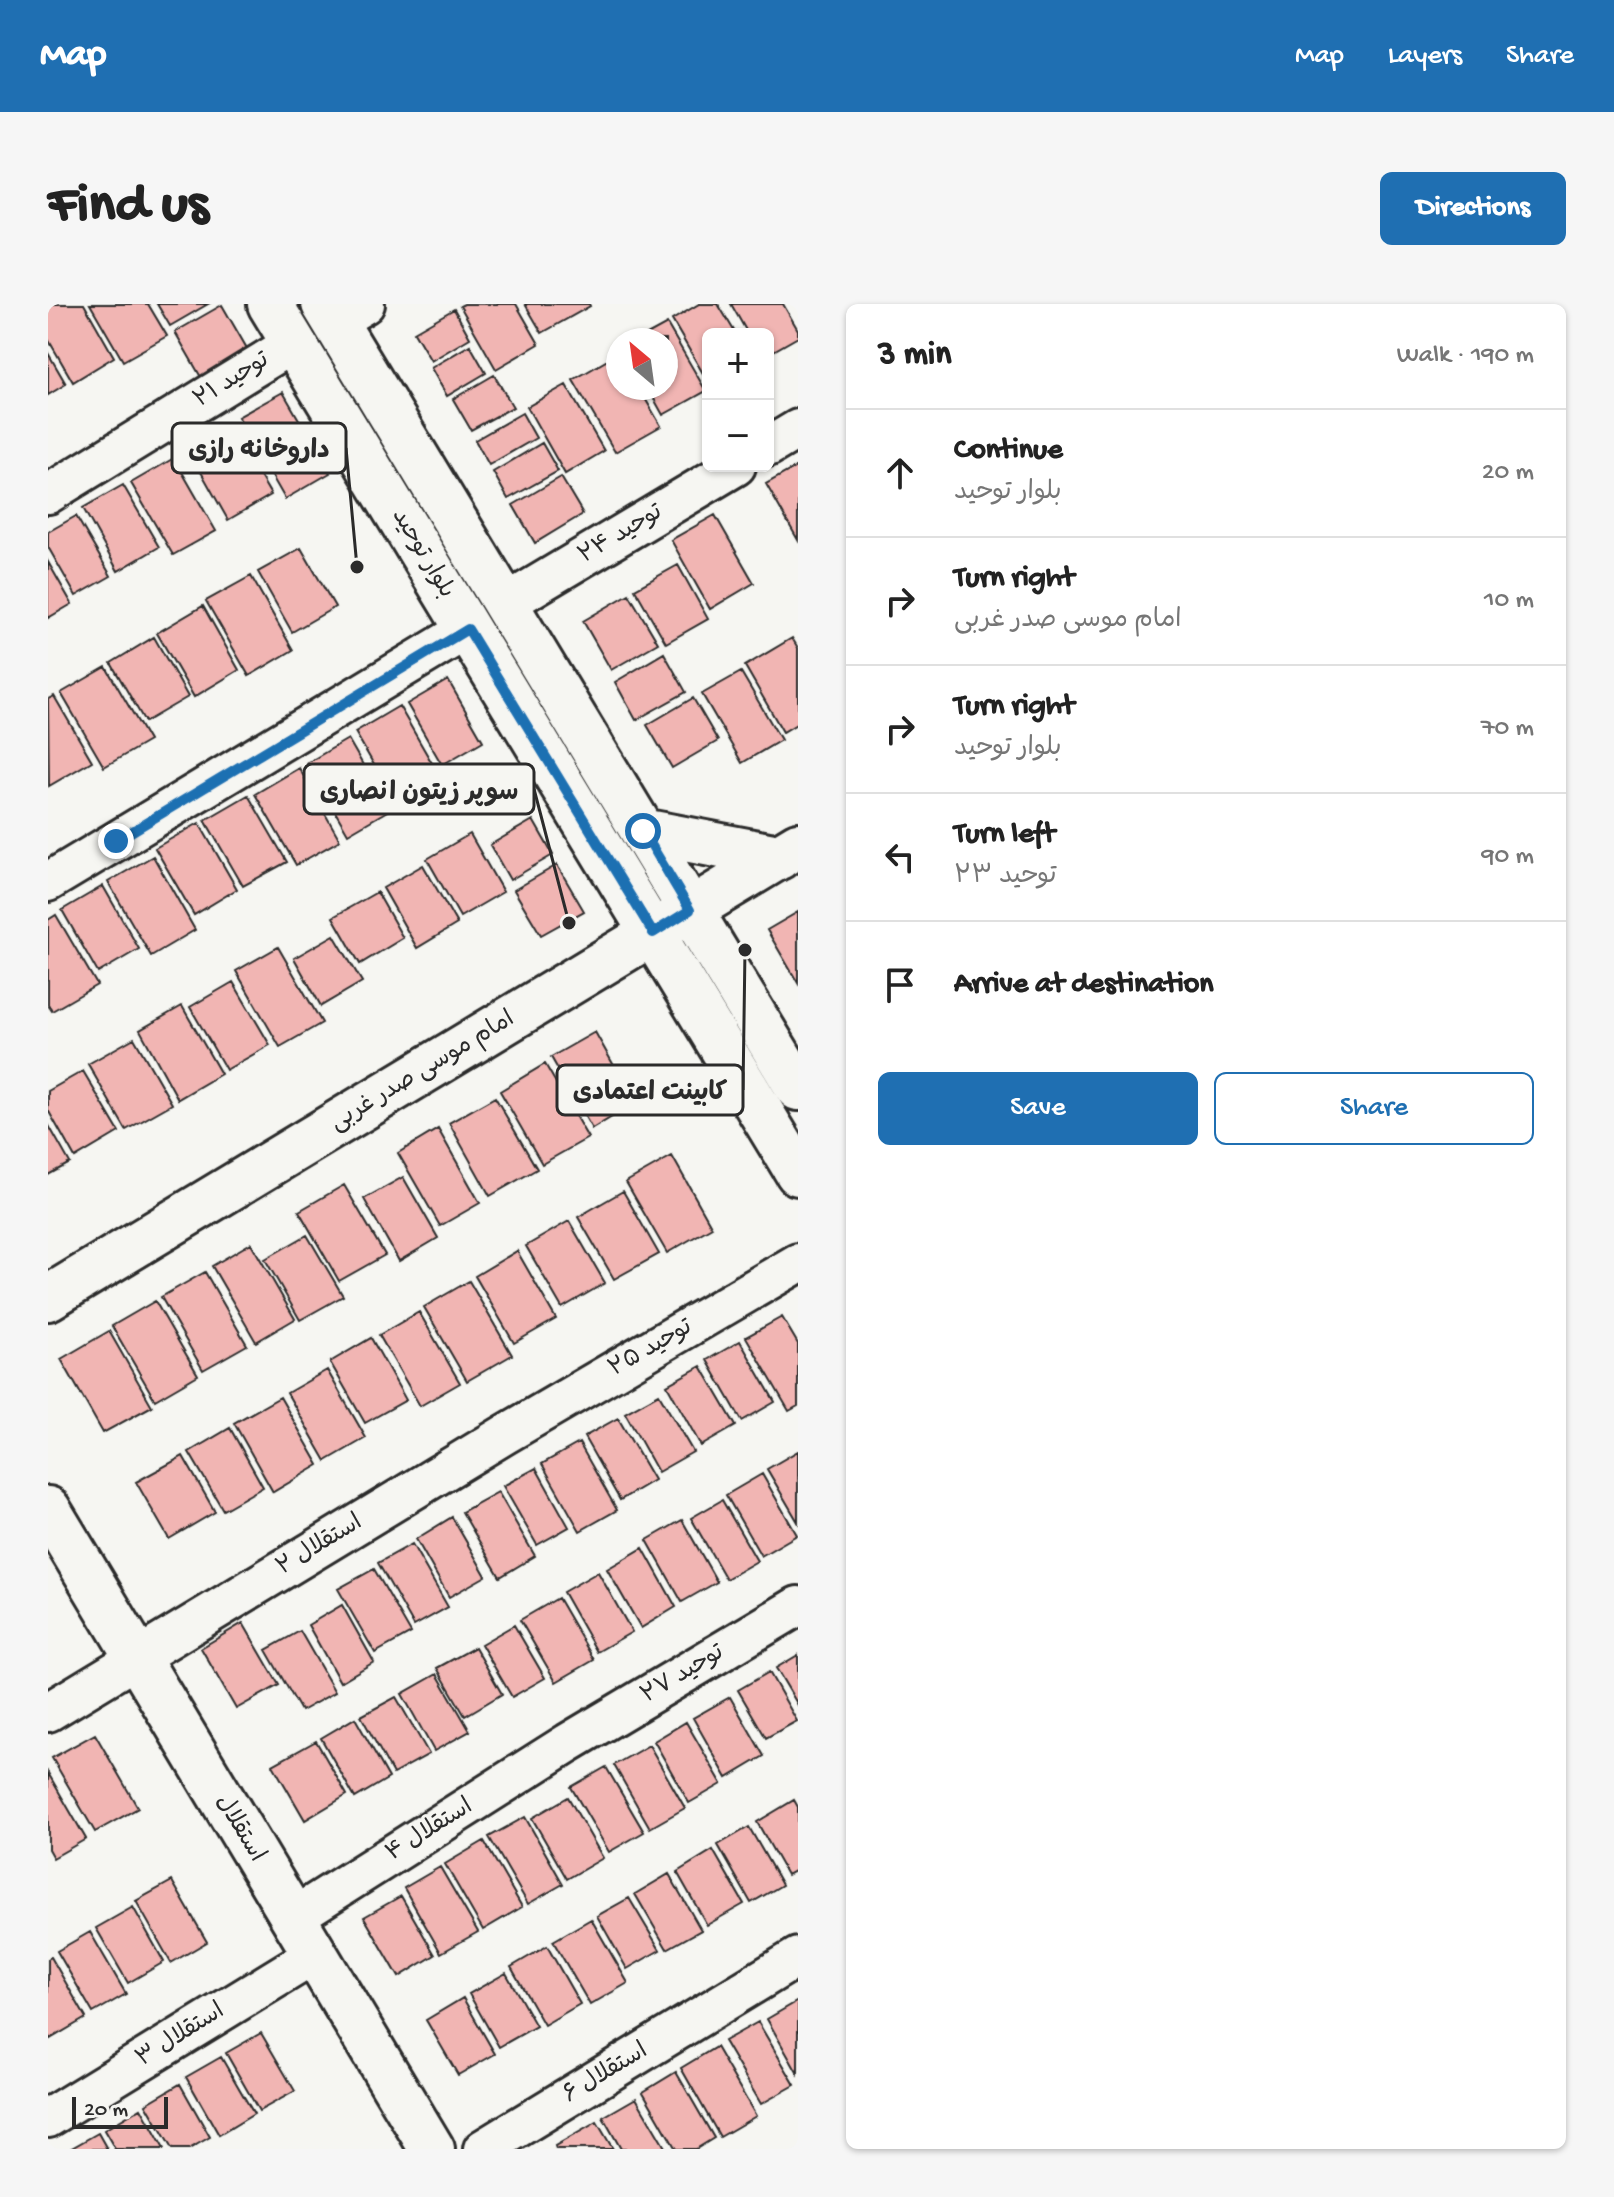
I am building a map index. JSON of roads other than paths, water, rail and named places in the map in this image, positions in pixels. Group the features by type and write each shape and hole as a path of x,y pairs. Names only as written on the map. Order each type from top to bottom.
{"street":[{"name":"بلوار توحید","path":"270,304 798,1173"},
{"name":"بلوار توحید","path":"341,310 505,604 798,1088"},
{"name":"توحید ۲۱","path":"48,494 294,343"},
{"path":"774,443 798,429"},
{"name":"توحید ۲۴","path":"505,604 726,472"},
{"path":"48,882 468,629"},
{"path":"643,831 789,851"},
{"name":"امام موسی صدر غربی","path":"48,1298 789,851"},
{"name":"توحید ۲۵","path":"504,1435 798,1263"},
{"name":"استقلال ۲","path":"48,1712 504,1435"},
{"name":"استقلال","path":"48,1509 432,2149"},
{"name":"توحید ۲۷","path":"568,1743 798,1606"},
{"name":"استقلال ۴","path":"292,1918 568,1743"},
{"name":"استقلال ۳","path":"48,2118 314,1955"},
{"name":"استقلال ۶","path":"483,2149 798,1957"}],"place":[{"name":"داروخانه رازی","path":"357,567"},
{"name":"سوپر زیتون انصاری","path":"569,923"},
{"name":"کابینت اعتمادی","path":"745,950"}]}
